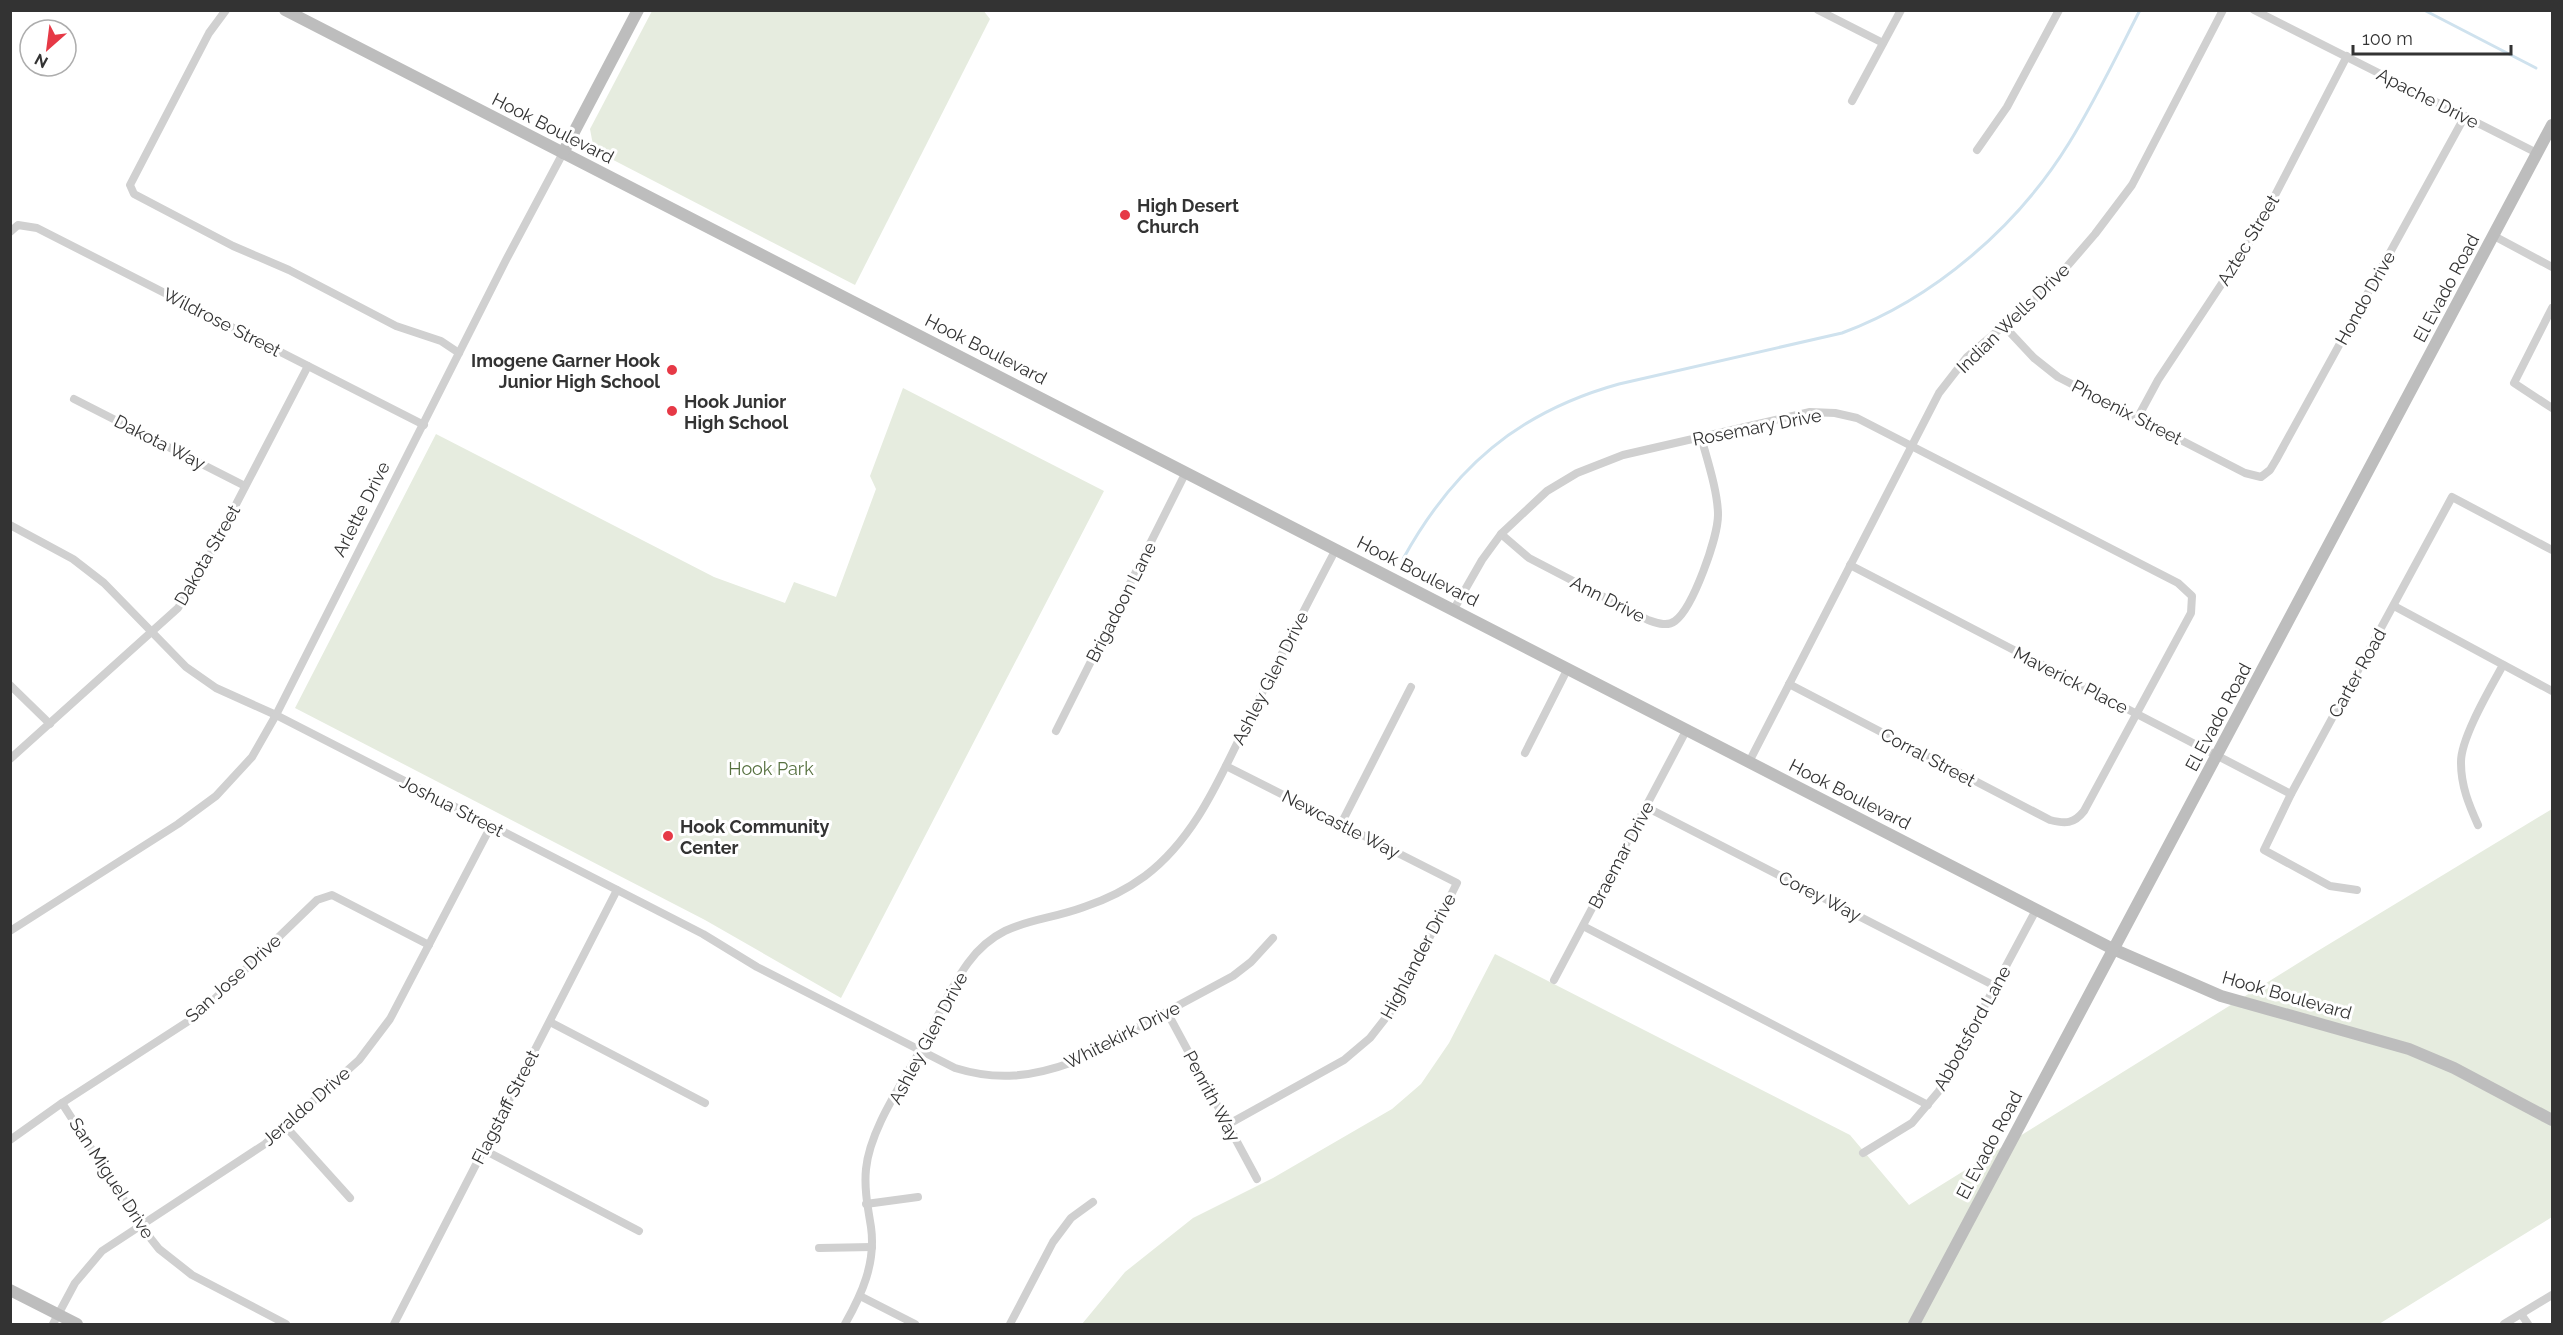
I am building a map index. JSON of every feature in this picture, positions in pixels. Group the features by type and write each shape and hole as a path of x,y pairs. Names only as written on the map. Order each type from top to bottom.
{"main road":[{"name":"Hook Boulevard","path":"285,10 2113,949 2221,996 2409,1049 2454,1068 2553,1120"},
{"name":"Arlette Drive","path":"563,153 638,10"},
{"name":"El Evado Road","path":"1914,1324 2553,125"},
{"path":"10,1290 55,1320 77,1324"}],"street":[{"path":"226,10 209,33 130,185 134,194 233,246 300,275 396,326 441,342 459,353"},
{"path":"1818,10 1883,43"},
{"path":"1852,101 1901,10"},
{"path":"1977,150 2007,107 2059,10"},
{"name":"Indian Wells Drive","path":"1749,762 1939,393 1967,357 2005,327 2051,285 2096,234 2132,185 2223,10"},
{"name":"Apache Drive","path":"2254,10 2537,153"},
{"name":"Aztec Street","path":"2138,417 2158,380 2256,232 2347,56"},
{"name":"Hondo Drive","path":"2261,477 2270,470 2282,450 2465,116"},
{"name":"Arlette Drive","path":"10,931 178,824 216,796 252,757 276,715 563,153"},
{"name":"Wildrose Street","path":"10,232 18,225 37,228 424,425"},
{"path":"2494,236 2553,267"},
{"path":"2553,308 2514,383 2553,408"},
{"name":"Phoenix Street","path":"2005,327 2034,358 2058,377 2245,473 2261,477"},
{"name":"Dakota Street","path":"10,759 153,633 178,608 197,580 308,366"},
{"name":"Dakota Way","path":"74,399 245,486"},
{"name":"Rosemary Drive","path":"1454,609 1482,560 1501,534 1547,491 1577,473 1623,455 1810,412 1835,413 1857,418 1912,446 2178,583 2192,596 2190,613 2138,714"},
{"name":"Ann Drive","path":"1501,534 1529,558 1648,620 1660,624 1673,623 1681,615 1704,570 1716,536 1718,512 1701,437"},
{"name":"Brigadoon Lane","path":"1056,731 1186,472"},
{"name":"Carter Road","path":"2357,890 2330,886 2264,850 2291,794 2452,497 2553,550"},
{"name":"Joshua Street","path":"10,525 74,559 105,583 186,667 216,688 276,715 703,934 758,967 920,1050"},
{"name":"Ashley Glen Drive","path":"845,1324 860,1296 869,1268 872,1247 866,1168 874,1137 958,978 982,947 1002,932 1026,921 1082,908 1111,896 1146,875 1168,856 1203,810 1336,549"},
{"name":"Maverick Place","path":"1850,565 2291,794"},
{"path":"2394,606 2553,692"},
{"path":"2478,825 2465,798 2461,760 2474,719 2503,665"},
{"path":"1525,753 1568,668"},
{"name":"Corral Street","path":"1789,684 2050,820 2069,823 2078,819 2084,811 2138,714"},
{"path":"10,685 50,724"},
{"path":"1341,825 1411,687"},
{"name":"Braemar Drive","path":"1554,980 1687,729"},
{"name":"Newcastle Way","path":"1226,765 1457,883"},
{"name":"Corey Way","path":"1646,807 1995,986"},
{"name":"Jeraldo Drive","path":"55,1320 75,1283 102,1251 264,1144 286,1127 359,1060 390,1019 491,826"},
{"name":"Highlander Drive","path":"1227,1125 1344,1060 1370,1038 1395,1006 1457,883"},
{"name":"Flagstaff Street","path":"394,1324 617,890"},
{"name":"San Jose Drive","path":"10,1140 62,1103 198,1015 317,900 332,895 429,945"},
{"name":"Abbotsford Lane","path":"1863,1152 1912,1123 1939,1091 2036,909"},
{"path":"1583,926 1928,1105"},
{"name":"Whitekirk Drive","path":"920,1050 955,1068 976,1075 1020,1077 1048,1072 1073,1062 1233,976 1251,962 1273,938"},
{"name":"Penrith Way","path":"1167,1012 1257,1179"},
{"path":"550,1022 705,1103"},
{"name":"San Miguel Drive","path":"62,1103 140,1225 159,1249 192,1275 286,1324"},
{"path":"286,1127 350,1198"},
{"path":"484,1150 639,1231"},
{"path":"867,1204 918,1197"},
{"path":"1010,1324 1053,1242 1071,1218 1093,1202"},
{"path":"819,1248 872,1247"},
{"path":"2504,1324 2553,1295"},
{"path":"860,1296 915,1324"},
{"path":"2521,1314 2528,1324"}],"green space":[{"path":"983,10 990,19 855,285 594,150 590,129 652,11"},
{"name":"Hook Park","path":"903,388 1104,491 841,998 705,920 295,708 436,434 714,577 785,603 794,582 836,597 876,489 870,476"},
{"path":"2552,809 2552,1217 2379,1324 1082,1324 1125,1272 1193,1218 1273,1178 1392,1109 1421,1084 1449,1043 1495,954 1850,1135 1909,1205 2316,952"}],"waterway":[{"path":"1403,559 1422,527 1467,471 1519,428 1550,410 1619,384 1842,333 1909,301 1941,280 1999,231 2048,174 2088,111 2140,10"},
{"path":"2424,10 2536,68"}],"place":[{"name":"High Desert Church","path":"1125,215"},
{"name":"Imogene Garner Hook Junior High School","path":"672,370"},
{"name":"Hook Junior High School","path":"672,411"},
{"name":"Hook Community Center","path":"668,836"}]}
